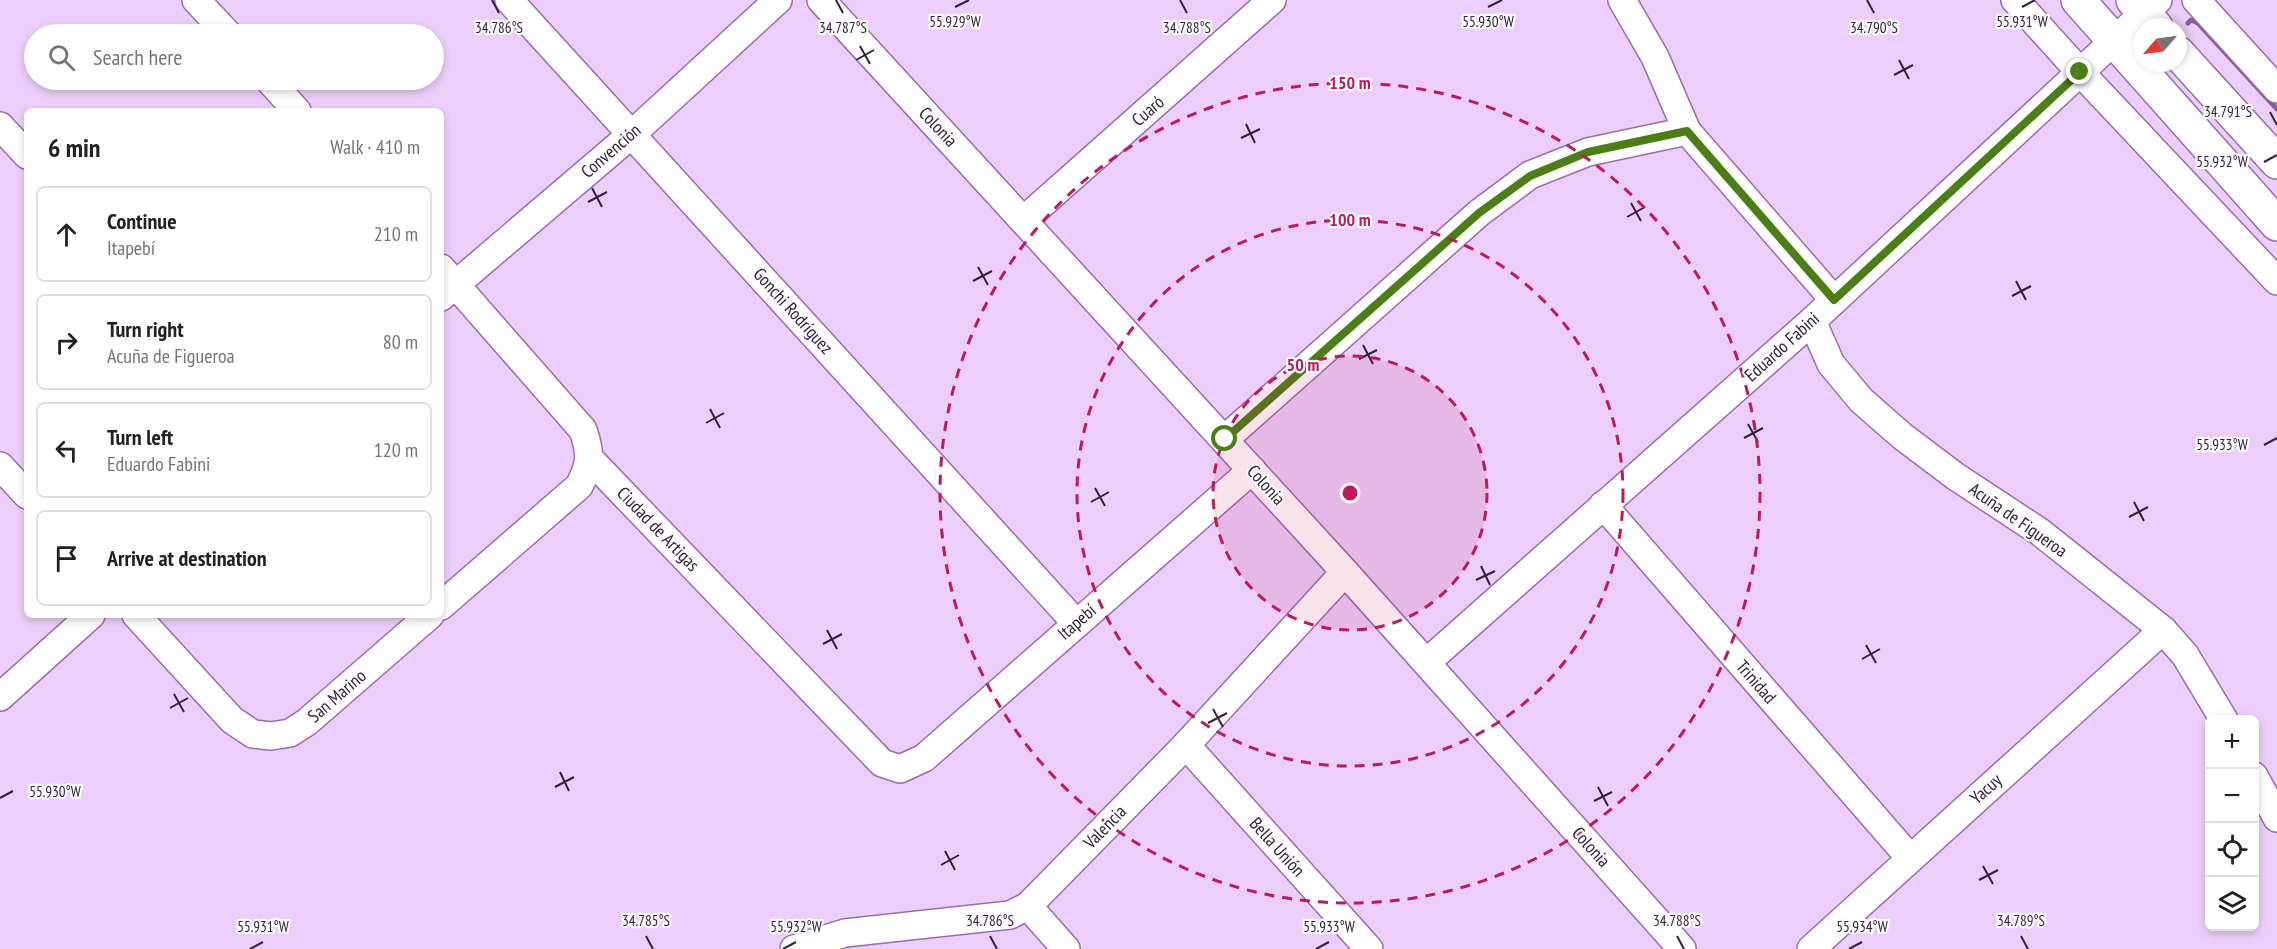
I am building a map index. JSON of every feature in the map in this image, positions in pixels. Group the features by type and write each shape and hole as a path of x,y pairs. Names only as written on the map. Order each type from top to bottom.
{"highway":[{"path":"2078,0 2277,224"},
{"path":"2187,63 2277,162"}],"street":[{"path":"196,0 219,24"},
{"name":"Gonchi Rodríguez","path":"509,0 1076,623"},
{"name":"Convención","path":"446,283 632,134 778,0"},
{"name":"Colonia","path":"821,0 1225,439 1682,949"},
{"name":"Cuaró","path":"1024,220 1272,0"},
{"path":"1622,0 1655,57 1687,131 1834,300"},
{"path":"2015,0 2277,281"},
{"path":"2196,0 2277,89"},
{"name":"Eduardo Fabini","path":"1427,662 1812,321 2148,10"},
{"path":"278,90 294,108"},
{"path":"0,126 24,152"},
{"path":"1225,439 1479,213 1530,176 1588,152 1687,131"},
{"path":"444,603 579,486 587,472 589,458 589,448 583,430 446,283"},
{"name":"Acuña de Figueroa","path":"1812,321 1831,364 1861,400 1902,436 1955,476 2040,532 2163,630 2185,655 2221,715"},
{"name":"Ciudad de Artigas","path":"589,458 882,763 900,769"},
{"path":"0,466 24,492"},
{"name":"Itapebí","path":"900,769 924,758 1252,470"},
{"name":"Trinidad","path":"1603,505 1910,858"},
{"name":"Valencia","path":"794,949 845,933 1010,915 1028,906 1185,745 1345,572"},
{"path":"0,697 88,618"},
{"name":"San Marino","path":"139,618 232,720 253,734 271,736 290,733 307,722 427,618"},
{"name":"Yacuy","path":"1811,949 2163,630"},
{"name":"Bella Unión","path":"1185,745 1369,949"},
{"path":"2259,785 2277,818"},
{"path":"1028,906 1066,949"}],"waterway":[{"path":"2188,23 2191,20 2198,23 2277,109"}],"route":[{"path":"1225,439 1479,213 1530,176 1588,152 1687,131 1834,300 2080,72"}]}
